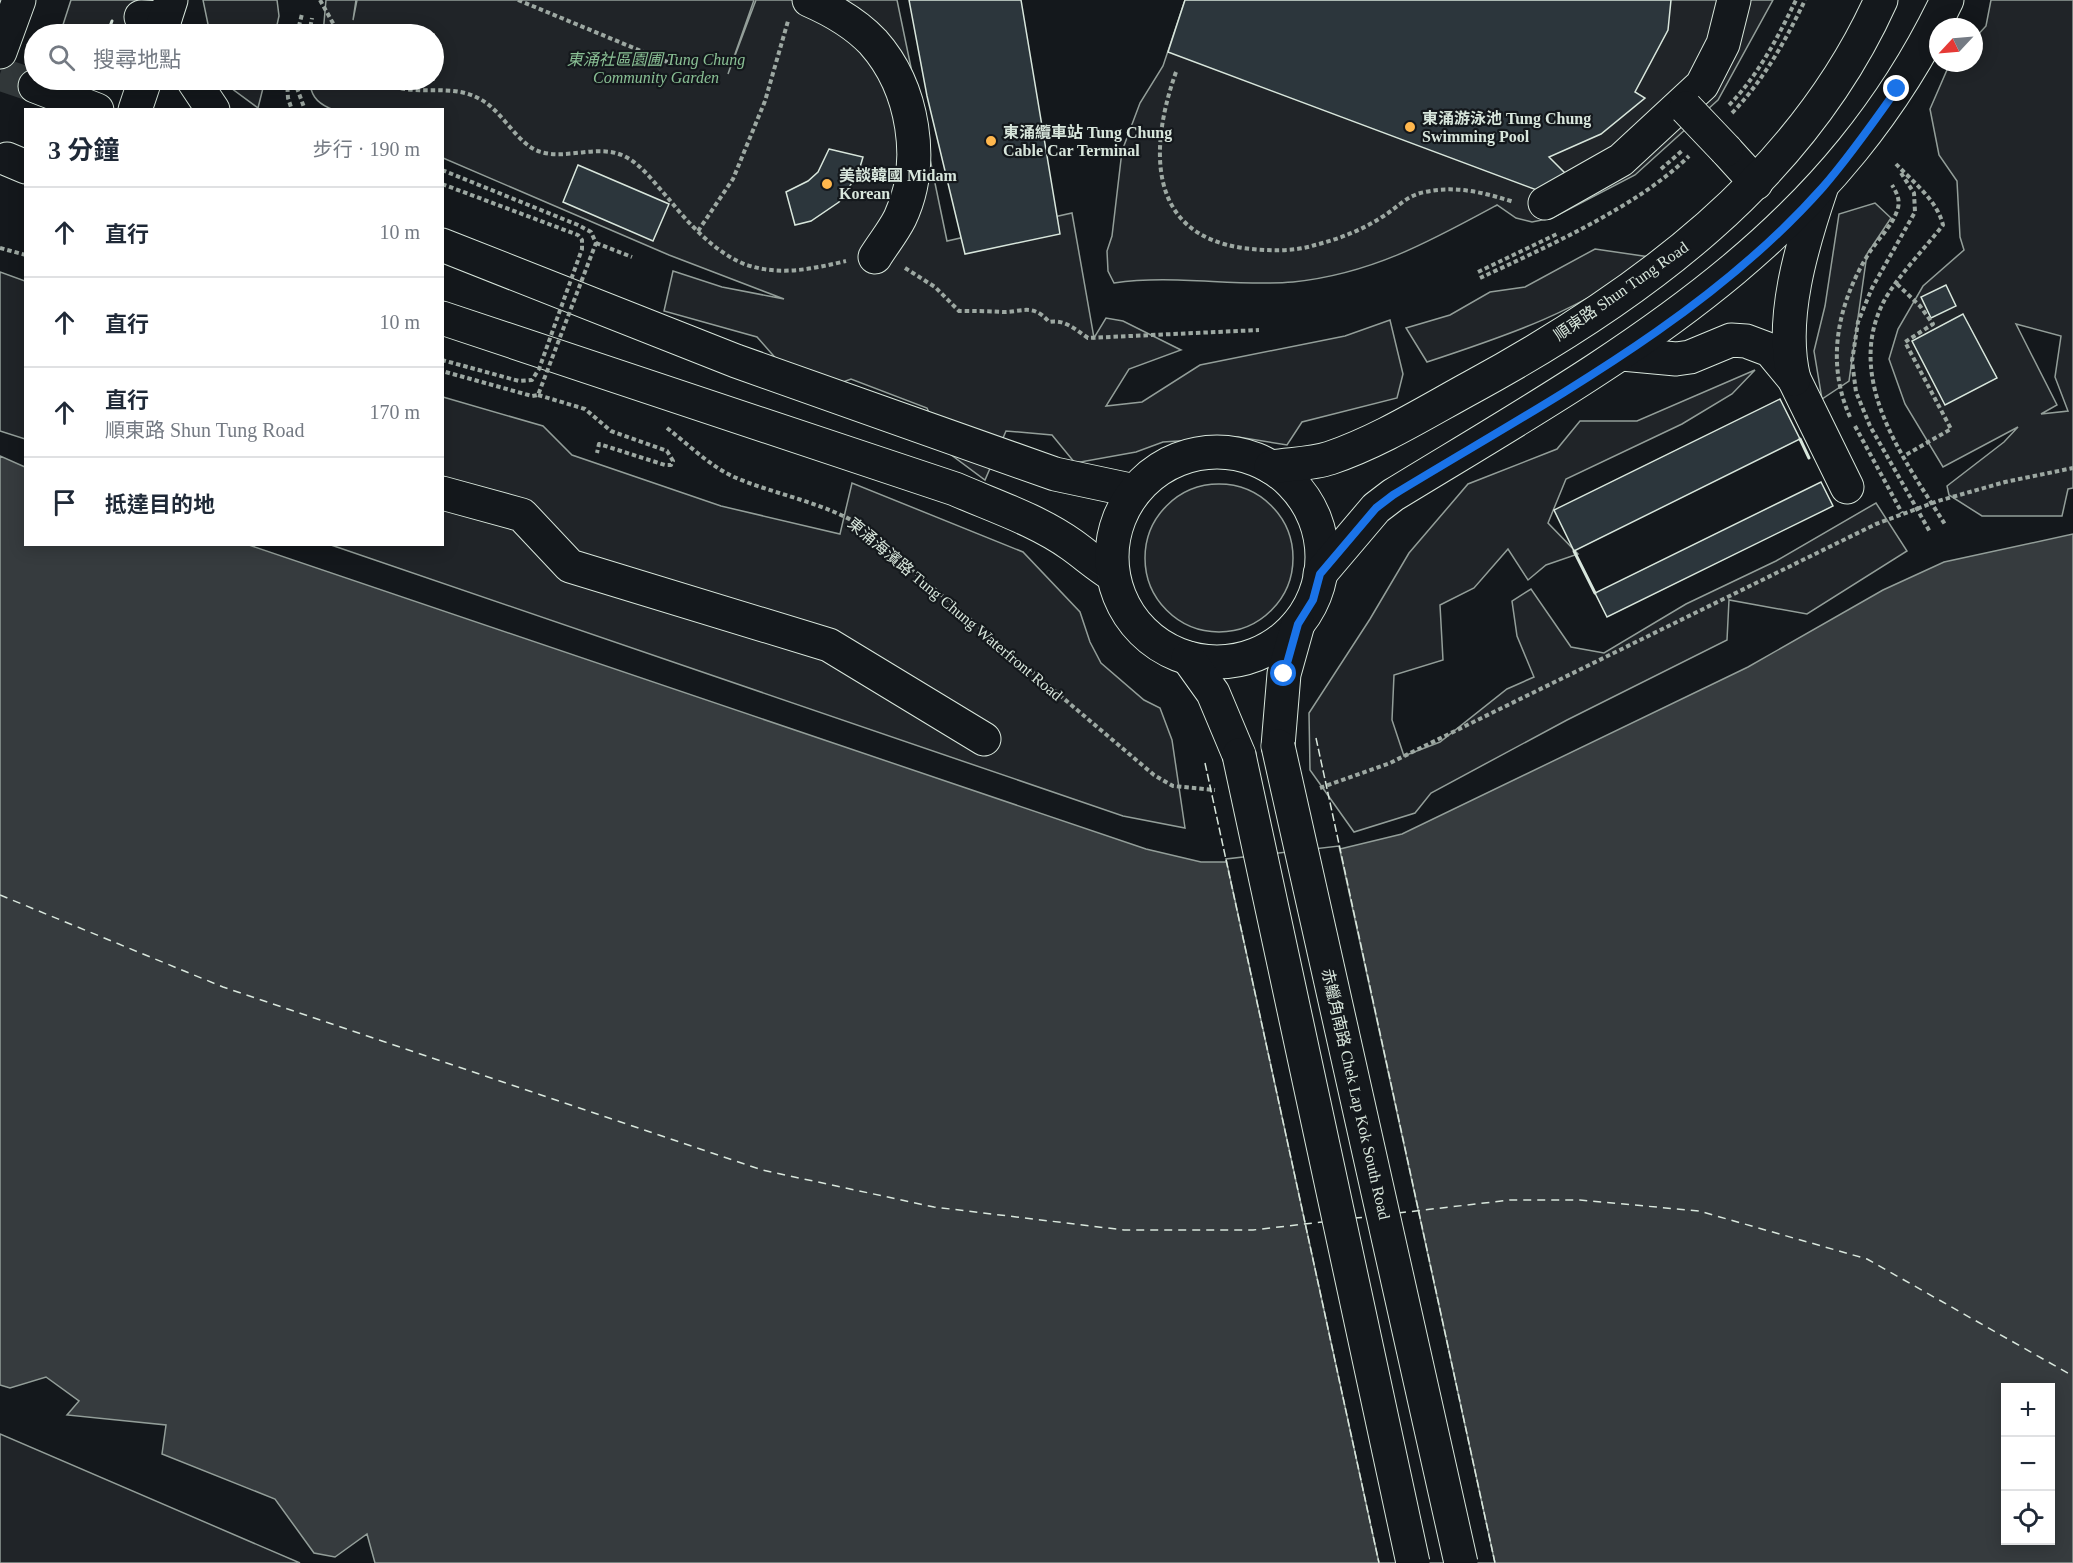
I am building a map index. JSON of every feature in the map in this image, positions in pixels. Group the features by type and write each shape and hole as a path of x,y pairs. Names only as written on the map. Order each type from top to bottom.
{"main road":[{"path":"2,47 19,0"},
{"path":"1545,203 1621,160 1684,106 1702,85 1723,44 1734,0"},
{"name":"順東路 Shun Tung Road","path":"1271,467 1328,459 1375,440 1497,373 1638,283 1688,245 1756,183 1788,147 1835,84 1881,0"},
{"path":"1320,574 1376,508 1393,495 1623,354 1723,280 1774,236 1821,189 1897,89 1947,0"},
{"path":"799,6 837,13 873,42 899,82 912,127 913,173 900,218 875,257"},
{"path":"45,90 92,108"},
{"path":"136,108 142,90"},
{"path":"200,90 212,108"},
{"path":"1684,106 1756,183"},
{"path":"1821,189 1808,226 1790,314 1789,350 1794,379 1831,471"},
{"path":"444,246 802,384 1055,474 1135,491"},
{"path":"444,319 955,489 1031,522 1072,545 1113,575"},
{"path":"1623,354 1676,359 1690,357 1725,342 1746,341 1770,350 1794,379"},
{"path":"1198,453 1236,454 1271,467 1301,495 1318,532 1320,574 1313,600 1298,624 1280,642 1257,654 1238,660 1206,662 1188,658 1165,648 1142,632 1124,605 1113,575 1112,553 1115,531 1123,510 1135,491 1163,466 1198,453"},
{"path":"444,494 522,514 570,566 829,645 984,739"},
{"name":"赤鱲角南路 Chek Lap Kok South Road","path":"1298,624 1284,674 1278,746 1461,1563"},
{"path":"1188,658 1213,693 1239,755 1413,1563"}],"path":[{"path":"320,0 333,24"},
{"path":"518,0 670,63"},
{"path":"698,231 733,179 765,101 799,6"},
{"path":"300,24 302,14"},
{"path":"311,24 312,18"},
{"path":"1176,72 1165,102 1158,142 1160,174 1167,196 1179,216 1206,238 1229,246 1265,251 1312,246 1349,234 1383,216 1404,200 1423,192 1449,188 1490,194 1523,204 1545,203"},
{"path":"288,90 291,108"},
{"path":"298,90 304,108"},
{"path":"441,90 480,98 495,109 527,145 540,152 558,154 584,150 624,156 648,175 698,231 744,264 765,270 790,271 875,257 914,272 935,287 959,311 1001,312 1017,308 1038,312 1049,322 1058,321 1069,325 1088,339 1259,330"},
{"path":"1896,164 1927,196 1940,215 1943,225 1885,299 1873,328 1869,356 1874,392 1887,427 1946,526"},
{"path":"444,171 578,225 591,232 596,243 632,257"},
{"path":"1901,173 1914,193 1915,212 1872,288 1858,322 1852,361 1856,392 1870,426 1930,532"},
{"path":"1892,184 1898,198 1897,214 1862,264 1849,290 1839,326 1836,354 1839,383 1849,414 1902,513"},
{"path":"444,185 578,235 582,240 582,249 539,369 532,380 519,381 444,361"},
{"path":"538,394 596,243"},
{"path":"0,248 24,254"},
{"path":"1898,284 1920,306 1933,324 1905,342 1951,429 1904,456"},
{"path":"453,356 552,388"},
{"path":"444,372 532,396 538,394 585,409 611,430 667,451 673,461 670,465 665,465 599,444 597,453"},
{"name":"東涌海濱路 Tung Chung Waterfront Road","path":"662,424 715,465 735,477 830,510 855,522 1154,775 1173,786 1185,789 1218,790"},
{"path":"1316,789 1390,763 1902,513 2005,482 2073,468"}],"green space":[{"path":"71,0 155,0 146,24 63,24"},
{"path":"203,0 277,0 279,16 277,24 208,24"},
{"name":"東涌社區園圃 Tung Chung Community Garden","path":"326,0 356,0 353,20 357,0 754,0 728,74 756,0 897,0 947,241 1072,213 1094,338 1106,318 1123,321 1181,350 1129,369 1106,406 1142,402 1200,365 1345,336 1390,320 1403,374 1397,398 1302,422 1287,445 1238,437 1163,442 1136,452 1075,463 1052,435 1006,431 985,480 946,451 927,408 851,379 808,395 757,337 664,311 673,271 722,287 784,299 669,255 444,158 444,108 329,108 315,97 312,90 444,90 444,24 324,24"},
{"name":"東涌游泳池 Tung Chung Swimming Pool","path":"1185,0 1773,0 1718,100 1635,175 1552,218 1532,222 1516,218 1497,205 1399,254 1348,272 1321,278 1271,283 1159,280 1114,283 1108,271 1107,251 1112,236 1122,151 1140,103 1163,66"},
{"path":"1991,0 2073,0 2073,488 2068,489 2062,516 1982,516 1949,495 1947,486 2004,442 2018,427 1943,467 1905,404 1889,359 1898,329 1923,286 1964,250 1960,237 1957,181 1939,155 1930,109 1946,72 1983,72 1983,29 1986,26","holes":["2016,324 2061,336 2055,377 2068,411 2041,414 2057,405"]},
{"path":"234,90 262,90 258,108"},
{"path":"1875,203 1891,218 1867,254 1849,381 1822,399 1814,351 1825,306 1839,214"},
{"path":"1595,249 1650,257 1625,276 1571,307 1515,331 1427,362 1406,328 1450,315 1490,292 1525,287"},
{"path":"0,272 24,281 24,439 0,431"},
{"path":"1755,370 1732,394 1682,424 1566,479 1548,523 1578,554 1546,565 1528,580 1508,549 1474,588 1440,605 1443,660 1394,675 1392,720 1404,756 1440,742 1507,689 1534,677 1517,636 1512,601 1531,589 1571,647 1604,653 1686,604 1776,561 1876,503 1907,551 1807,614 1729,600 1727,640 1567,720 1431,793 1415,813 1354,832 1310,770 1309,713 1370,619 1409,553 1468,484 1557,449 1580,421 1637,421"},
{"path":"444,397 543,426 572,455 721,506 840,534 852,483 1023,552 1080,612 1090,642 1101,663 1144,700 1160,708 1172,740 1185,828 1123,816 334,546 444,546"},
{"path":"1219,484 1247,490 1271,506 1287,530 1293,558 1287,586 1271,610 1247,626 1219,632 1191,626 1167,610 1151,586 1145,558 1151,530 1167,506 1191,490"},
{"path":"0,1434 300,1563 0,1563"}],"shaded area":[{"path":"0,456 24,467 24,546 252,546 1146,849 1201,862 1228,862 1340,849 1402,834 1748,667 1883,590 1944,562 2073,534 2073,1563 375,1563 367,1534 335,1557 314,1553 275,1499 162,1454 166,1425 67,1415 79,1401 46,1377 10,1388 0,1385"}],"pier":[{"path":"1339,846 1495,1563 1379,1563 1226,859"}],"building":[{"name":"東涌纜車站 Tung Chung Cable Car Terminal","path":"909,0 1021,0 1060,234 965,254 927,96"},
{"path":"1185,0 1671,0 1668,30 1635,92 1645,98 1601,134 1549,157 1570,178 1542,192 1168,52"},
{"path":"829,149 863,157 858,174 839,202 811,221 795,225 786,192 808,181 818,172"},
{"path":"578,165 669,204 653,241 563,202"},
{"path":"1946,285 1956,306 1931,318 1921,297"},
{"path":"1963,314 1997,378 1945,405 1912,341"},
{"path":"1780,399 1800,439 1574,551 1554,510"},
{"path":"1821,482 1833,506 1607,617 1595,593"}],"ferry route":[{"path":"0,895 223,987 762,1170 934,1207 1124,1230 1253,1230 1322,1222"},
{"path":"1398,1213 1510,1200 1580,1200 1699,1211 1867,1259 2073,1376"},
{"path":"1354,1218 1367,1217"}],"tunnel":[{"path":"0,74 24,82"}],"fence":[{"path":"1316,738 1495,1563"},
{"path":"1205,763 1379,1563"}],"wall":[{"path":"1800,439 1809,458"},
{"path":"1574,551 1595,593"}],"place":[{"name":"東涌游泳池 Tung Chung Swimming Pool","path":"1410,127"},
{"name":"東涌纜車站 Tung Chung Cable Car Terminal","path":"991,141"},
{"name":"美談韓國 Midam Korean","path":"827,184"}],"route":[{"path":"1284,674 1298,624 1313,600 1320,574 1376,508 1393,495 1623,354 1678,316 1723,280 1774,236 1821,189 1872,126 1897,89"}]}
